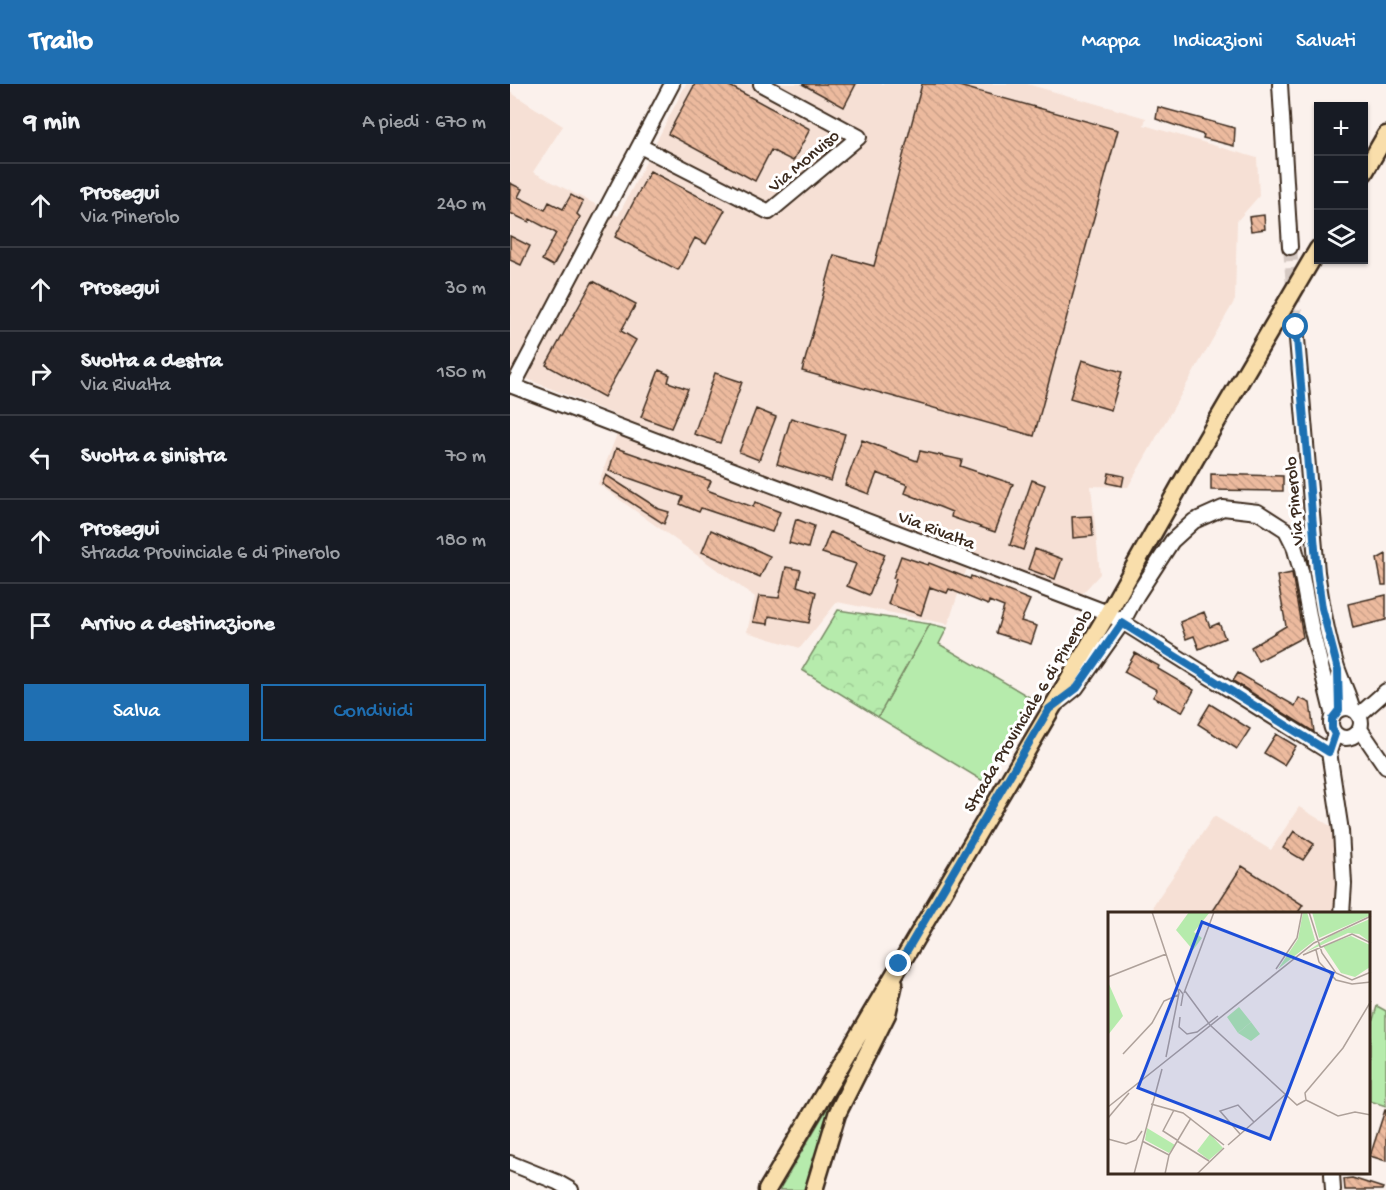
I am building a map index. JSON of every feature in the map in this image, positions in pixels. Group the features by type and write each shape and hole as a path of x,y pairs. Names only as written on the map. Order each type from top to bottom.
{"main road":[{"path":"1368,166 1386,135"},
{"name":"Strada Provinciale 6 di Pinerolo","path":"767,1190 1049,709 1108,613 1314,256"},
{"path":"814,1190 837,1114 887,1014 899,964"}],"street":[{"path":"511,385 672,84"},
{"name":"Via Monviso","path":"640,146 769,212 859,137 761,84"},
{"path":"1280,84 1290,247"},
{"name":"Via Pinerolo","path":"1296,327 1317,572 1322,608 1338,670 1347,689 1347,724"},
{"name":"Via Rivalta","path":"511,385 1108,613 1330,758"},
{"path":"1049,709 1077,688 1122,623 1172,541 1194,520 1223,508 1258,512 1286,530 1294,546 1324,683 1363,749 1382,762"},
{"path":"1108,613 1137,595"},
{"path":"1342,912 1344,884 1341,831 1330,758 1347,724 1386,692"},
{"path":"510,1163 571,1190"},
{"path":"1332,1175 1333,1190"}],"shaded area":[{"path":"686,84 1027,84 1146,118 1144,125 1257,158 1259,196 1237,221 1235,300 1128,487 1091,486 1100,574 1081,595 967,568 948,624 837,602 800,648 747,632 755,597 598,484 623,418 510,372 510,92 563,126 533,172 618,216"},
{"path":"1299,807 1337,830 1339,912 1153,912 1154,904 1214,816 1271,850"}],"green space":[{"path":"838,610 930,624 878,717 802,670"},
{"path":"930,624 947,628 939,644 1031,698 983,781 878,717"},
{"path":"1377,1006 1386,1011 1386,1106 1371,1101 1371,1027"},
{"path":"841,1085 844,1086 806,1190 779,1190"}],"building":[{"path":"695,84 726,84 810,129 793,161 771,150 755,181 668,134"},
{"path":"802,84 856,84 844,107"},
{"path":"922,84 952,84 1118,130 1034,436 802,371 834,255 874,266"},
{"path":"1158,107 1235,128 1234,146 1203,138 1204,135 1156,119"},
{"path":"650,171 725,210 706,244 695,238 678,270 615,237"},
{"path":"510,183 522,189 518,197 545,210 549,202 563,209 571,195 583,202 577,214 580,217 553,266 542,260 556,233 530,219 529,222 510,213"},
{"path":"1264,215 1265,229 1251,231 1249,217"},
{"path":"510,236 530,246 521,265 510,260"},
{"path":"593,281 636,304 621,331 636,340 604,397 546,365"},
{"path":"1082,360 1122,372 1111,410 1070,398"},
{"path":"659,370 670,375 668,382 688,389 671,428 641,417"},
{"path":"715,373 742,382 720,443 694,434"},
{"path":"756,409 776,417 759,460 739,452"},
{"path":"791,418 845,434 831,481 777,464"},
{"path":"862,440 917,461 920,451 962,460 960,466 1013,484 995,532 951,517 952,512 905,493 908,485 877,473 869,494 845,485"},
{"path":"616,448 711,481 707,490 753,507 755,502 780,512 772,532 701,508 699,512 680,504 683,497 609,471"},
{"path":"1109,473 1124,476 1122,486 1107,483"},
{"path":"1211,474 1283,476 1283,491 1211,490"},
{"path":"606,475 659,509 669,512 664,524 602,484"},
{"path":"1032,480 1045,485 1023,550 1010,545"},
{"path":"1091,516 1093,536 1073,538 1072,517"},
{"path":"796,519 814,526 808,548 789,543"},
{"path":"711,530 770,556 760,577 702,552"},
{"path":"830,532 885,554 869,595 847,586 856,564 822,553"},
{"path":"1035,549 1062,559 1055,579 1028,569"},
{"path":"1386,554 1386,585 1382,585 1377,559"},
{"path":"901,556 928,565 929,563 970,579 971,576 1030,600 1021,621 1037,626 1031,644 996,633 1004,607 989,601 988,605 949,589 947,593 930,587 921,615 888,604 896,579 893,578"},
{"path":"786,567 801,570 797,586 816,592 809,623 769,616 768,624 753,622 759,596 779,598"},
{"path":"1292,573 1303,637 1258,661 1251,647 1286,626 1277,576"},
{"path":"1386,595 1386,620 1353,628 1348,604"},
{"path":"1204,612 1210,627 1219,623 1225,638 1199,649 1194,636 1186,639 1180,622"},
{"path":"1135,653 1194,690 1182,712 1153,697 1157,690 1124,672"},
{"path":"1238,673 1295,706 1299,698 1310,703 1314,732 1233,681"},
{"path":"1210,704 1250,729 1237,749 1198,724"},
{"path":"1276,734 1296,746 1284,765 1264,753"},
{"path":"1294,831 1314,844 1303,860 1283,848"},
{"path":"1242,866 1303,905 1298,912 1212,912"},
{"path":"1386,1110 1386,1161 1371,1156"},
{"path":"1352,1178 1383,1188 1382,1190 1345,1190 1344,1179"}],"tunnel":[{"path":"1290,247 1296,327"}],"route":[{"path":"899,964 1049,709 1077,688 1122,623 1329,752 1335,734 1331,724 1332,719 1339,710 1338,670 1322,608 1317,572 1296,327"}]}
